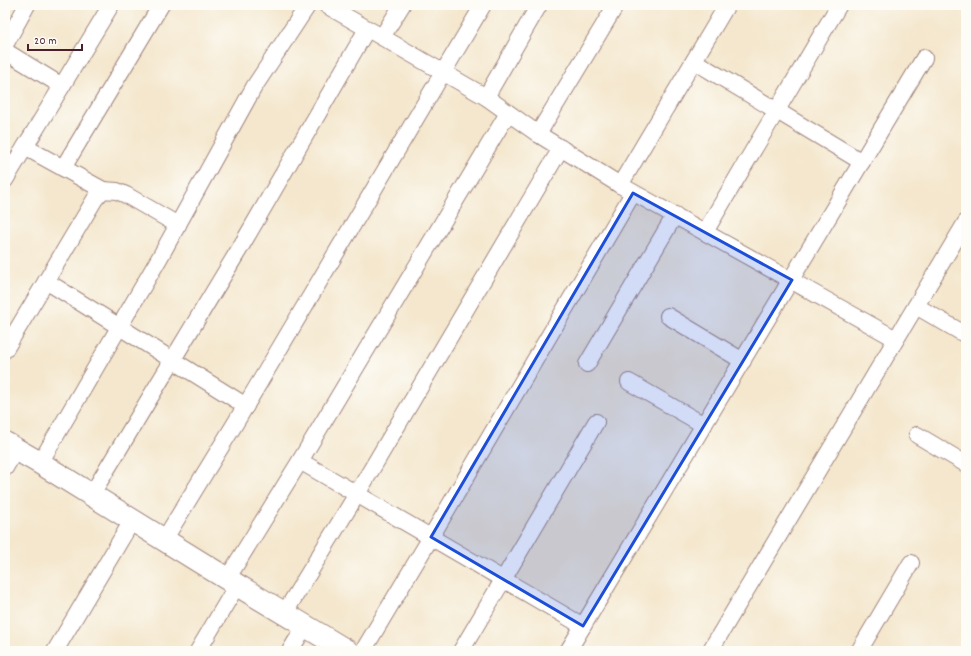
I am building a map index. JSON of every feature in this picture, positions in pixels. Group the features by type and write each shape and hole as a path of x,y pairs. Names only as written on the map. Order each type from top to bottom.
{"street":[{"path":"5,45 27,5"},
{"path":"5,180 111,5"},
{"path":"63,168 161,5"},
{"path":"40,463 120,326 254,87 308,5"},
{"path":"326,5 348,10 367,29 486,97 538,134 626,189 896,339"},
{"path":"382,37 402,5"},
{"path":"164,540 246,406 483,5"},
{"path":"486,97 539,5"},
{"path":"538,134 616,5"},
{"path":"363,651 431,537 626,189 694,61 727,5"},
{"path":"705,232 839,5"},
{"path":"92,494 240,248 367,29"},
{"path":"5,51 62,86"},
{"path":"568,651 924,58"},
{"path":"694,61 862,162"},
{"path":"198,651 232,582 300,461 508,113"},
{"path":"25,147 103,190 117,191 126,195 178,224"},
{"path":"284,614 357,494 561,148"},
{"path":"5,350 98,194 103,190"},
{"path":"587,364 675,215"},
{"path":"710,651 896,339 965,227"},
{"path":"46,281 246,406"},
{"path":"916,306 966,335"},
{"path":"668,316 743,361"},
{"path":"629,382 704,425"},
{"path":"461,651 596,422"},
{"path":"917,435 966,464"},
{"path":"5,468 10,446 92,494 232,582 347,651"},
{"path":"300,461 583,626"},
{"path":"55,651 133,520"},
{"path":"859,651 911,563"},
{"path":"290,651 304,626"}],"highlighted area":[{"path":"633,193 792,280 583,626 431,537"}]}
